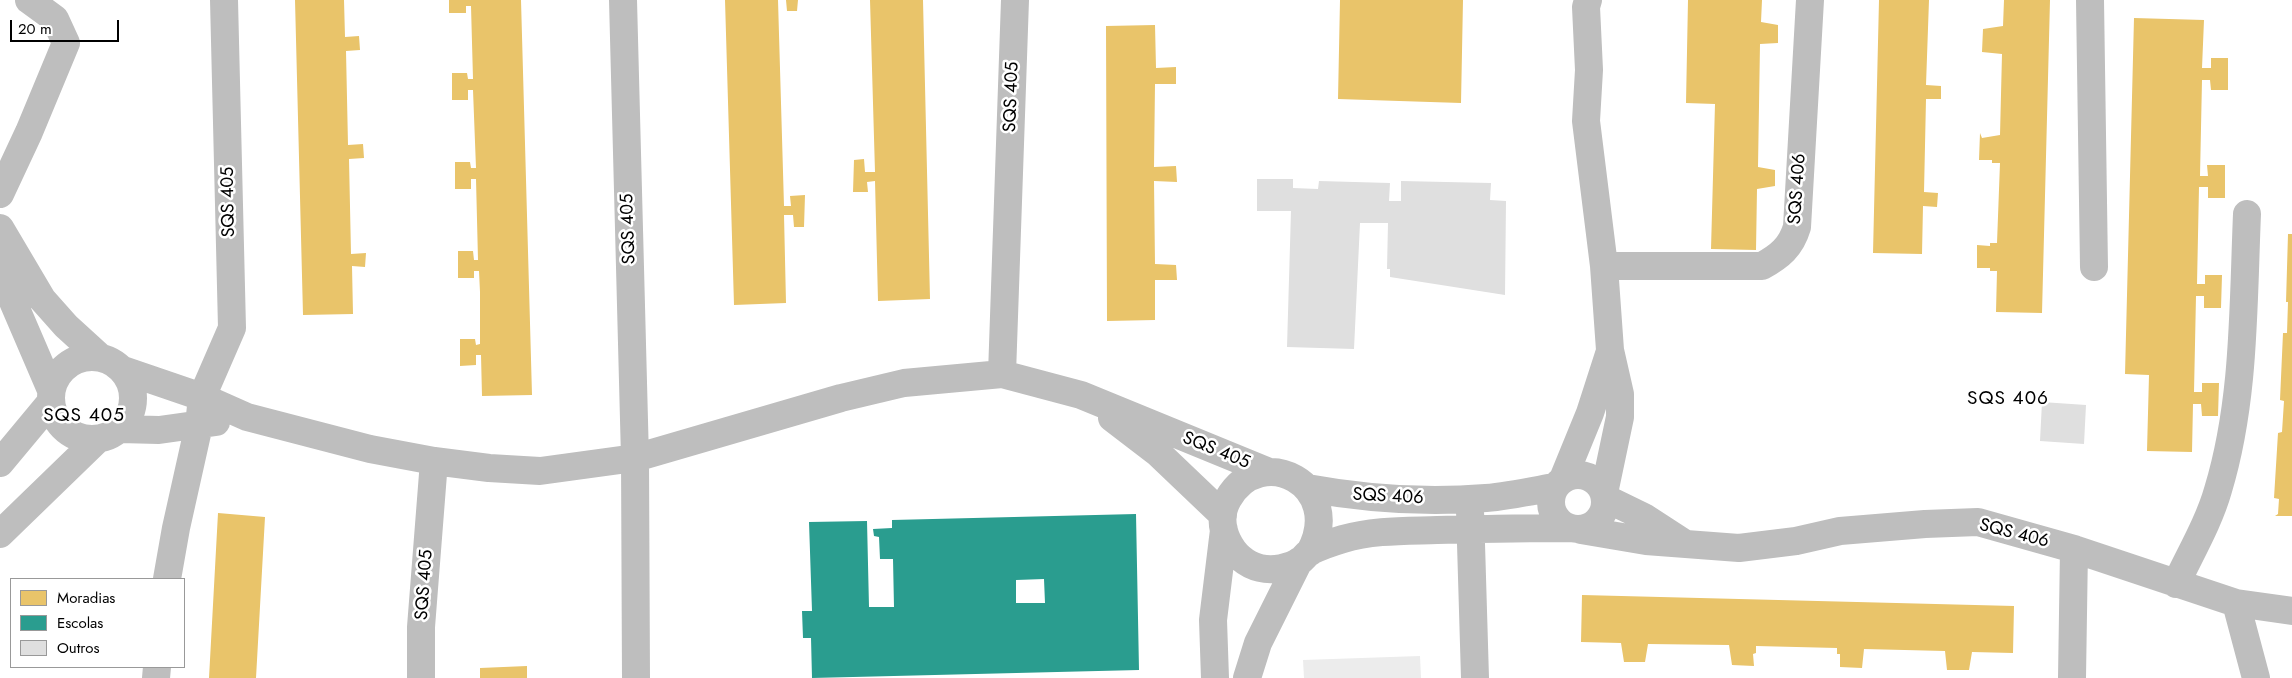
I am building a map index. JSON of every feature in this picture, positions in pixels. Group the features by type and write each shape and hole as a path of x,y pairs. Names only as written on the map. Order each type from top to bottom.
{"street":[{"path":"0,194 30,132 66,43 55,19 29,0"},
{"name":"SQS 405","path":"167,578 176,528 199,426 202,397 232,328 224,0"},
{"name":"SQS 405","path":"623,0 636,458 636,678"},
{"name":"SQS 405","path":"1002,374 1014,0"},
{"path":"1588,0 1586,6 1589,70 1586,121 1604,266 1610,350 1620,394 1620,417 1602,517 1593,526 1575,529 1558,522 1552,511 1550,499 1587,420 1610,350"},
{"name":"SQS 406","path":"1604,266 1762,266 1776,258 1792,241 1797,227 1810,0"},
{"path":"2090,0 2094,267"},
{"path":"2176,584 2218,492 2234,427 2241,364 2247,214"},
{"name":"SQS 405","path":"4,236 42,299 66,326 111,364 202,397 247,417 370,449 434,461 489,468 540,470 636,458 841,398 904,383 1002,374 1080,395 1269,472"},
{"name":"SQS 405","path":"4,236 8,290 51,397"},
{"path":"0,534 128,418 133,407 133,393 130,381 111,364 87,357 74,360 63,367 55,378 51,397 54,416 62,427 73,435 85,439 109,434"},
{"name":"SQS 405","path":"1080,395 1159,454 1223,522"},
{"path":"0,464 51,397"},
{"name":"SQS 405","path":"109,434 199,426 247,417"},
{"name":"SQS 405","path":"421,678 421,627 434,461"},
{"path":"1215,678 1213,620 1223,522 1227,502 1243,481 1269,472 1283,474 1296,479 1307,488 1315,499 1319,512 1320,526 1258,643 1247,678"},
{"path":"1559,483 1575,474 1587,476 1598,482 1605,496"},
{"name":"SQS 406","path":"1307,488 1357,497 1397,500 1470,499 1559,483"},
{"name":"SQS 406","path":"1605,496 1644,517 1685,544"},
{"path":"1470,499 1475,678"},
{"path":"1223,522 1228,542 1236,554 1253,565 1273,569 1287,567 1304,556"},
{"name":"SQS 406","path":"1304,556 1343,539 1390,531 1575,529 1622,538 1739,548 1796,541 1840,531 1978,522 2074,549 2236,604 2292,610"},
{"path":"2072,678 2074,549"},
{"path":"2236,604 2256,678"}],"shaded area":[{"path":"1420,656 1421,678 1304,678 1303,660"}],"building: Moradias":[{"path":"295,0 344,0 345,37 359,36 360,50 346,51 348,145 363,144 364,158 349,159 351,254 366,253 365,267 352,266 353,314 303,315"},
{"path":"449,0 521,0 532,395 482,396 481,355 476,355 476,365 460,366 460,339 475,339 476,345 480,344 480,292 479,271 474,271 474,278 458,278 458,251 473,251 474,260 478,260 476,179 471,179 471,189 455,189 455,162 470,162 471,168 476,168 473,90 468,90 468,100 452,100 452,73 467,73 468,79 473,79 471,6 466,6 466,13 449,13"},
{"path":"725,0 778,0 784,206 791,206 790,196 805,195 804,227 794,227 793,215 784,215 786,303 734,305"},
{"path":"786,0 798,0 797,11 787,11"},
{"path":"870,0 923,0 930,299 878,301 875,181 867,182 868,192 853,192 854,160 864,159 865,172 875,172"},
{"path":"1340,0 1463,0 1461,103 1338,99"},
{"path":"1688,0 1762,0 1761,22 1778,25 1778,43 1760,44 1758,167 1775,170 1775,186 1757,189 1756,250 1711,249 1715,104 1686,103"},
{"path":"1879,0 1929,0 1926,85 1941,86 1941,99 1926,99 1924,192 1938,193 1937,207 1923,206 1922,254 1873,253"},
{"path":"2004,0 2050,0 2042,313 1996,312 1997,271 1990,271 1990,268 1977,268 1977,245 1990,246 1990,243 1997,243 2000,163 1992,163 1992,160 1979,160 1980,133 1982,138 2000,135 2002,54 1982,52 1983,29 2003,26"},
{"path":"2134,18 2204,20 2202,68 2211,68 2211,58 2228,58 2228,90 2211,90 2210,80 2202,80 2200,176 2208,176 2207,165 2225,165 2225,198 2208,198 2208,187 2199,187 2197,284 2205,284 2205,275 2222,275 2221,308 2204,308 2204,296 2196,296 2194,392 2202,392 2202,383 2219,383 2218,416 2202,416 2201,404 2193,404 2192,452 2147,451 2149,375 2125,374"},
{"path":"1155,25 1156,68 1176,67 1176,84 1155,84 1154,167 1176,166 1177,182 1154,181 1155,264 1176,265 1177,280 1155,280 1155,320 1107,321 1106,26"},
{"path":"2288,234 2292,234 2292,516 2275,516 2278,514 2279,499 2274,498 2278,433 2282,432 2284,401 2280,400 2283,333 2287,333"},
{"path":"218,513 265,517 256,678 209,678"},
{"path":"1582,595 2014,606 2013,653 1972,652 1969,670 1947,670 1945,651 1864,649 1862,668 1840,667 1840,654 1837,654 1837,648 1756,646 1756,653 1753,654 1754,666 1732,665 1729,645 1648,644 1645,662 1624,662 1621,643 1581,642"},
{"path":"527,666 527,678 480,678 480,668"}],"building: Escolas":[{"path":"1136,514 1139,670 812,678 811,638 803,638 802,611 812,611 809,522 867,521 869,607 894,607 893,559 880,559 879,537 874,536 873,529 892,528 892,520","holes":["1044,579 1045,603 1016,603 1016,580"]}],"building: Outros":[{"path":"1257,179 1293,179 1293,188 1318,189 1319,181 1390,183 1389,201 1401,201 1401,181 1491,183 1490,200 1506,201 1505,295 1390,277 1390,269 1387,269 1388,223 1360,223 1354,349 1287,347 1291,211 1257,211"},
{"path":"2042,402 2086,405 2084,444 2040,441"}],"district":[{"name":"SQS 406","path":"2008,399"},
{"name":"SQS 405","path":"84,416"}]}
